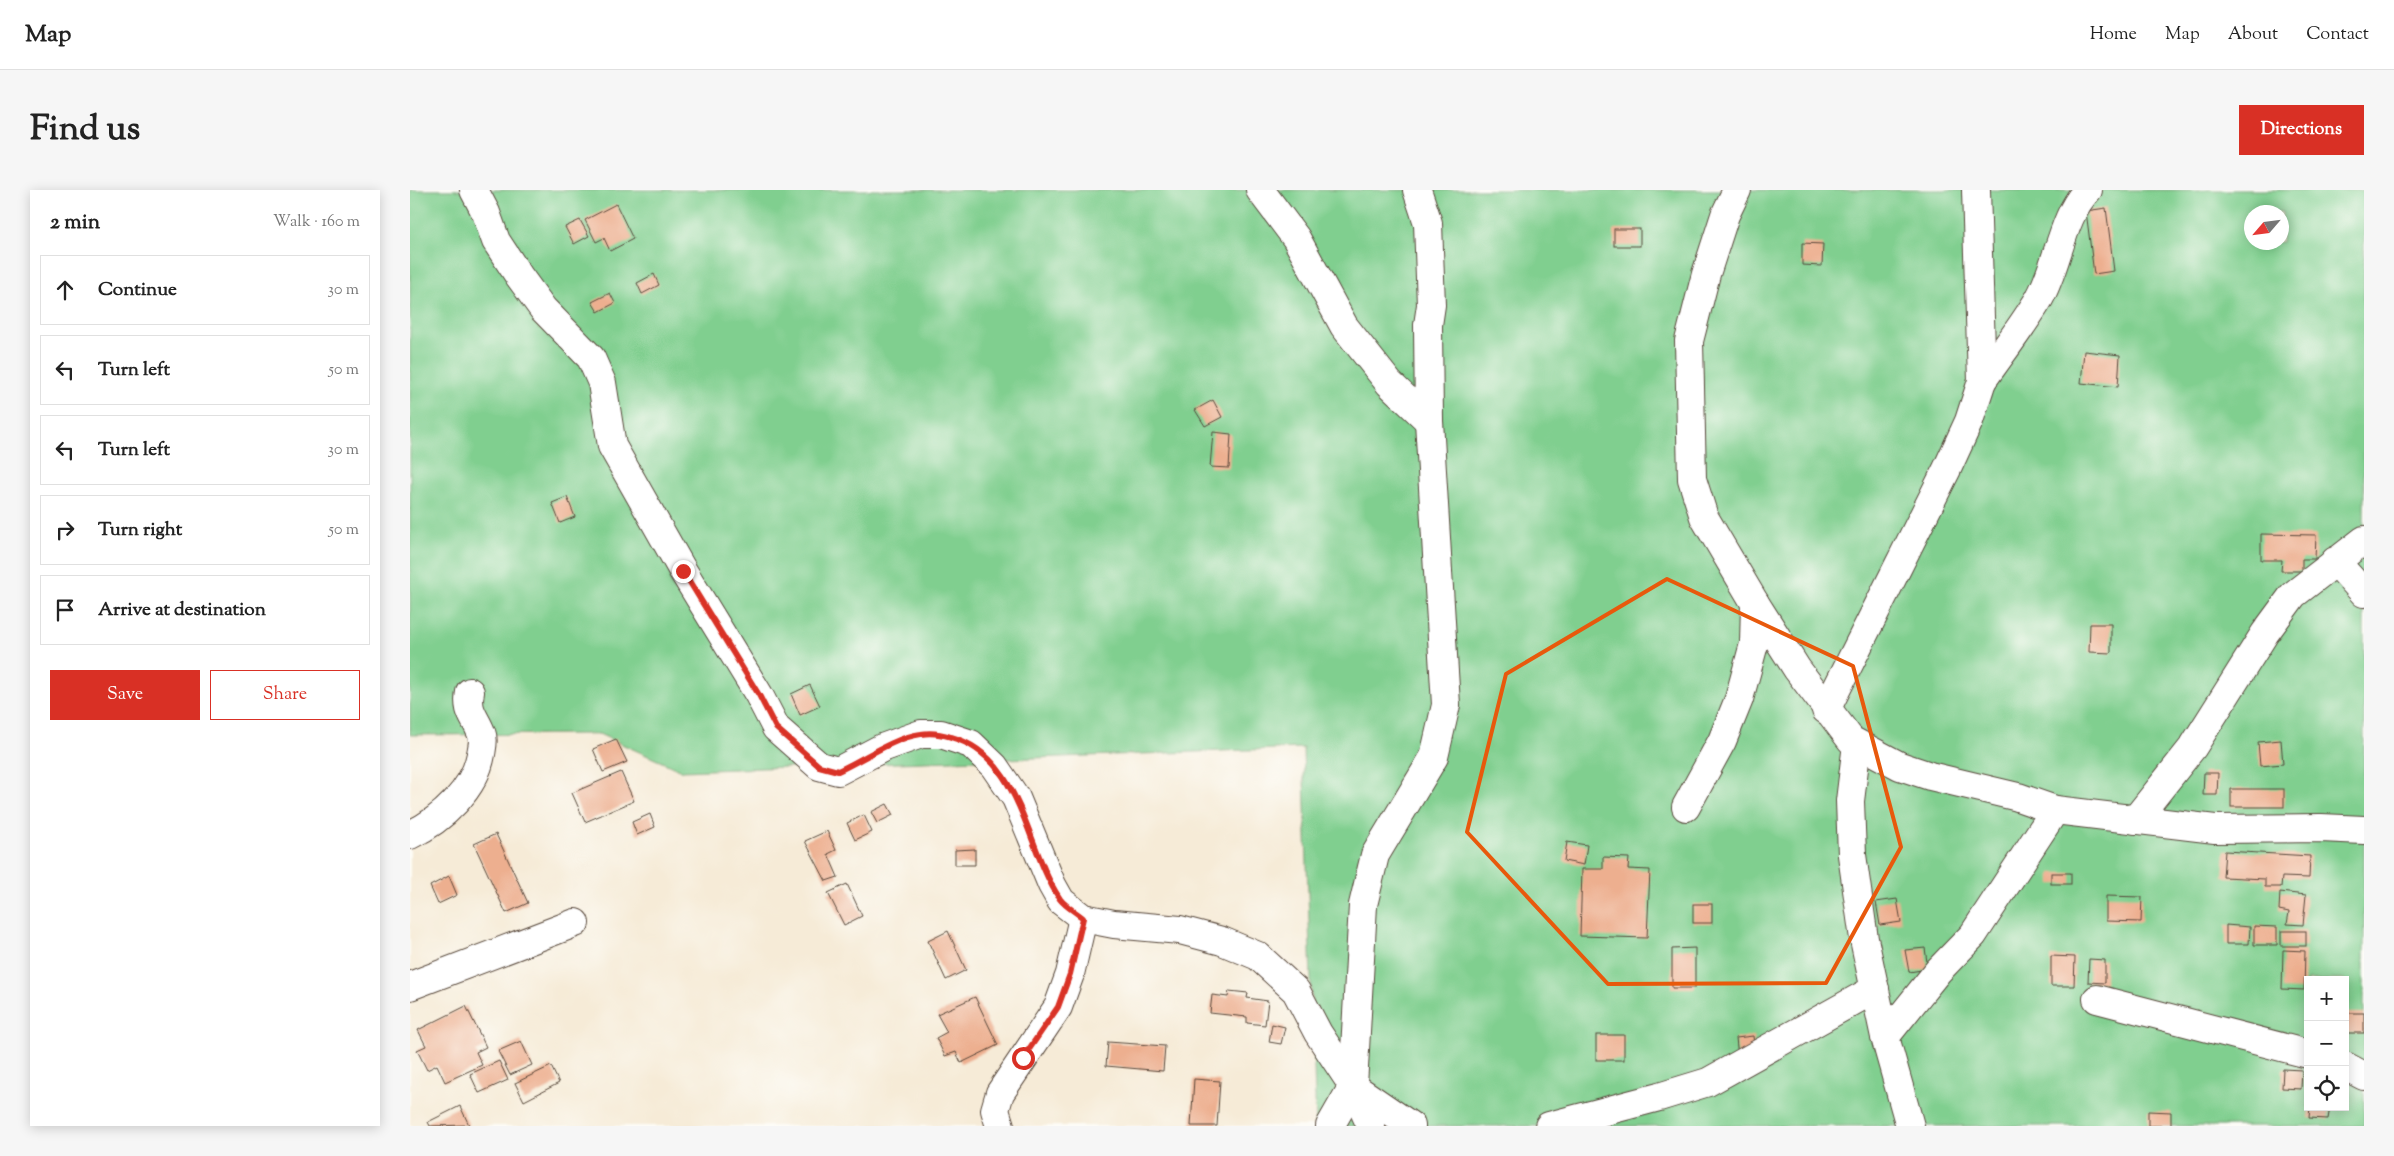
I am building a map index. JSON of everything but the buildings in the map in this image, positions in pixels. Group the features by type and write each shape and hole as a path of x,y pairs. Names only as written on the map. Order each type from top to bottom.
{"street":[{"path":"474,190 486,213 496,241 519,276 544,309 591,358 602,382 612,446 683,571 759,695 776,728 819,766 838,771 882,748 921,734 941,734 971,744 982,752 1005,780 1016,798 1052,885 1062,901 1083,918 1114,924 1180,930 1222,941 1258,956 1296,991 1313,1025 1353,1086 1371,1126"},
{"path":"1260,190 1296,238 1344,326 1389,383 1429,421"},
{"path":"1330,1126 1353,1086 1363,905 1375,855 1434,757 1446,705 1429,421 1428,325 1431,305 1428,222 1417,190"},
{"path":"1737,190 1725,215 1706,274 1689,341 1692,479 1704,517 1755,603 1797,669 1826,710 1851,740 1900,766 1930,776 2018,797 2055,810 2215,829 2321,828 2364,830"},
{"path":"1976,190 1982,381"},
{"path":"1826,710 1947,469 1969,421 1982,381 2039,298 2055,264 2070,219 2080,197 2088,190"},
{"path":"2135,820 2193,747 2265,633 2293,596 2364,540"},
{"path":"2335,561 2364,593"},
{"path":"1686,807 1722,741 1739,699 1754,644 1755,603"},
{"path":"410,835 423,828 460,798 479,766 483,736 468,704 470,692"},
{"path":"1857,744 1850,801 1852,855 1864,939 1885,1038 1910,1126"},
{"path":"1885,1038 1938,971 1973,935 2055,810"},
{"path":"1000,1126 995,1110 1000,1093 1058,1007 1070,974 1083,918"},
{"path":"410,986 575,923"},
{"path":"1549,1126 1650,1100 1708,1082 1875,989"},
{"path":"2097,999 2304,1053"},
{"path":"2349,1068 2364,1076"},
{"path":"1353,1086 1411,1126"}],"highlighted area":[{"path":"1667,579 1853,666 1901,847 1826,983 1608,984 1467,832 1506,674"}],"green space":[{"path":"410,190 2364,190 2364,1126 1316,1126 1303,748 682,771 599,734 410,735"}],"route":[{"path":"683,571 759,695 776,728 819,766 838,771 855,764 882,748 921,734 941,734 971,744 982,752 1005,780 1016,798 1052,885 1062,901 1083,918 1070,974 1058,1007 1023,1058"}]}
